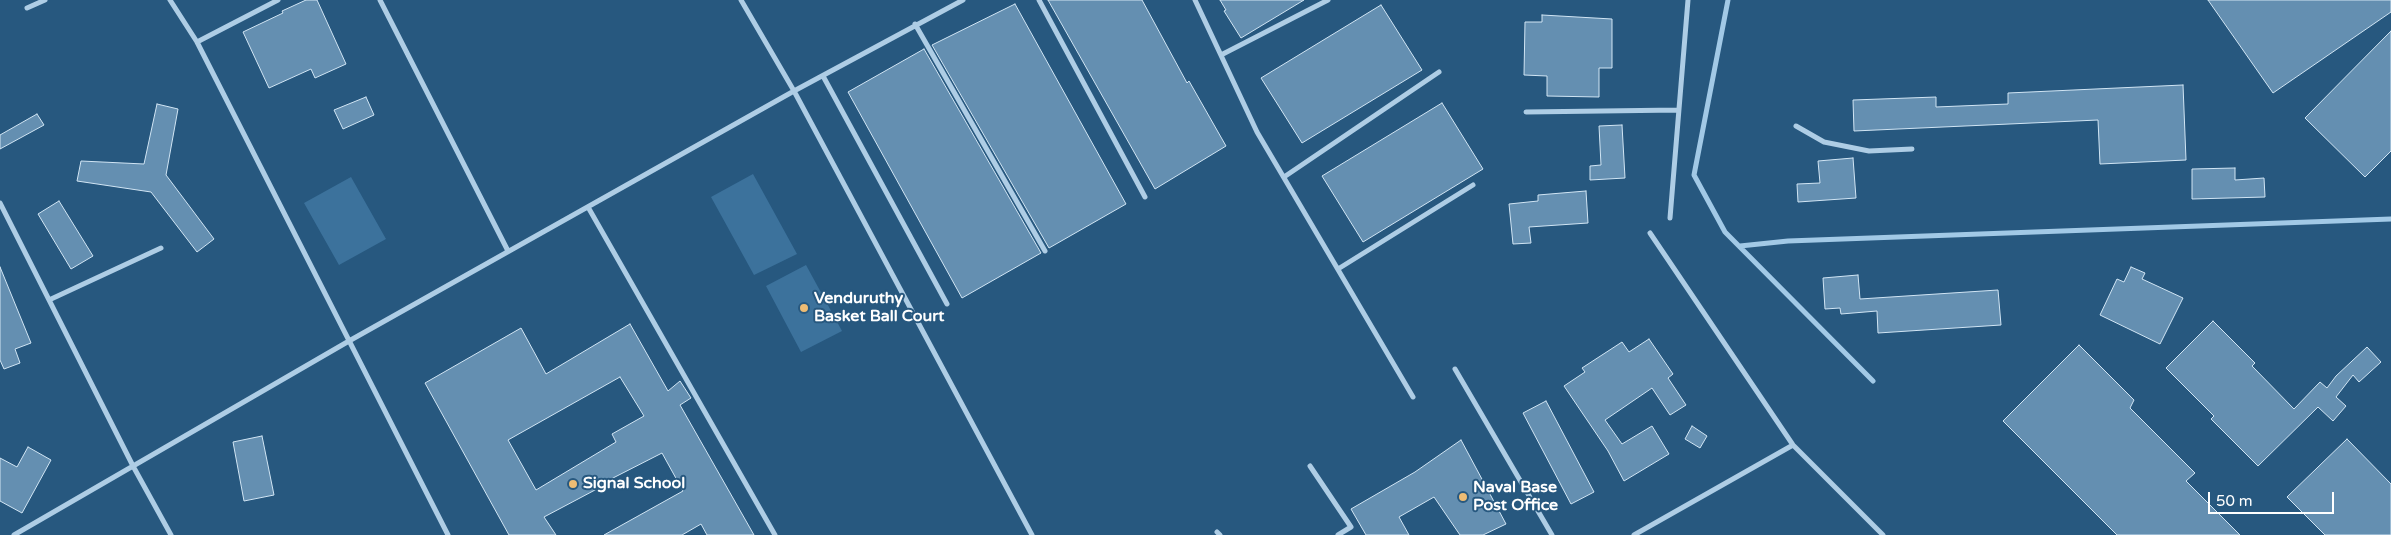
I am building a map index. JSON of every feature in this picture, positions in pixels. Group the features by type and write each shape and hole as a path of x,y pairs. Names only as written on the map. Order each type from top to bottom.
{"street":[{"path":"27,8 46,0"},
{"path":"170,0 197,42 448,535"},
{"path":"197,42 278,0"},
{"path":"380,0 508,251"},
{"path":"741,0 794,91 1032,535"},
{"path":"14,535 508,251 794,91 963,0"},
{"path":"1039,0 1146,196"},
{"path":"1195,0 1257,132 1413,396"},
{"path":"1221,56 1328,0"},
{"path":"1670,218 1688,0"},
{"path":"916,24 1044,251"},
{"path":"1284,176 1439,72"},
{"path":"823,76 947,304"},
{"path":"1526,112 1678,110"},
{"path":"1796,126 1824,142 1833,144 1869,150 1912,149"},
{"path":"1338,268 1473,185"},
{"path":"0,203 133,466 171,535"},
{"path":"588,207 776,535"},
{"path":"1650,233 1793,445 1883,535"},
{"path":"49,300 161,248"},
{"path":"1455,369 1552,535"},
{"path":"1634,535 1793,445"},
{"path":"1310,466 1351,527 1338,535"}],"shaded area":[{"path":"753,174 797,254 754,275 711,197"},
{"path":"351,177 386,239 339,265 304,203"},
{"name":"Venduruthy Basket Ball Court","path":"806,265 842,331 801,352 766,286"}],"building":[{"path":"306,0 317,0 346,64 315,78 311,69 269,88 243,32"},
{"path":"1048,0 1142,0 1187,83 1189,81 1226,146 1155,189"},
{"path":"1220,0 1304,0 1241,38 1224,11 1226,10"},
{"path":"2208,0 2391,0 2391,12 2273,93"},
{"path":"1015,4 1126,204 1049,248 932,45"},
{"path":"1381,5 1422,70 1302,143 1261,78"},
{"path":"1542,15 1612,19 1612,68 1599,68 1599,97 1547,96 1547,76 1524,75 1525,22 1542,22"},
{"path":"2391,31 2391,151 2365,177 2305,118"},
{"path":"924,49 1041,253 962,298 848,92"},
{"path":"2183,85 2186,160 2100,164 2098,120 1854,131 1853,100 1936,97 1936,107 2008,104 2008,93"},
{"path":"366,97 374,115 343,129 334,110"},
{"path":"1442,103 1483,169 1363,242 1322,176"},
{"path":"157,104 178,109 166,175 214,239 197,252 151,192 77,181 81,161 144,164"},
{"path":"37,114 44,125 0,149 0,135"},
{"path":"1622,125 1625,178 1590,180 1590,166 1601,165 1599,126"},
{"path":"1853,158 1856,198 1798,202 1797,184 1820,183 1818,161"},
{"path":"2235,168 2235,180 2264,178 2265,197 2192,199 2192,169"},
{"path":"1586,191 1588,223 1529,227 1531,243 1513,244 1509,204 1538,201 1538,195"},
{"path":"59,201 93,256 71,269 38,214"},
{"path":"0,267 31,343 15,349 20,363 4,369 0,360"},
{"path":"2131,267 2145,273 2142,279 2183,298 2160,344 2100,315 2117,279 2124,282"},
{"path":"1858,275 1860,299 1998,290 2001,325 1878,333 1877,311 1841,314 1840,308 1825,309 1823,278"},
{"path":"2213,321 2255,363 2252,366 2294,409 2320,382 2327,388 2336,376 2367,347 2381,362 2359,382 2353,375 2336,397 2346,406 2333,421 2318,407 2258,466 2211,419 2214,416 2166,368"},
{"path":"630,324 668,391 680,381 691,398 680,405 754,535 707,535 701,524 682,535 604,535 683,491 662,453 544,517 556,535 509,535 425,383 521,328 546,374","holes":["620,377 644,416 612,434 616,442 536,490 508,440"]},
{"path":"1649,339 1673,374 1668,378 1686,405 1670,415 1652,388 1605,420 1622,444 1652,426 1669,454 1624,481 1608,451 1564,386 1585,372 1582,368 1622,342 1629,352"},
{"path":"2079,345 2134,400 2130,408 2195,473 2186,481 2240,535 2117,535 2003,421"},
{"path":"1546,401 1594,492 1571,504 1523,413"},
{"path":"1692,426 1707,436 1700,448 1685,439"},
{"path":"262,436 274,495 244,501 233,442"},
{"path":"2347,439 2391,484 2391,535 2325,535 2287,497"},
{"name":"Naval Base Post Office","path":"1461,440 1506,524 1483,535 1460,535 1434,497 1399,517 1409,535 1366,535 1351,509 1415,472"},
{"path":"28,447 51,460 22,513 0,501 0,458 17,467"}],"waterway":[{"path":"1728,0 1694,175 1725,232 1873,381"},
{"path":"1740,246 1788,241 2391,219"}],"place":[{"name":"Venduruthy Basket Ball Court","path":"804,308"},
{"name":"Signal School","path":"573,484"},
{"name":"Naval Base Post Office","path":"1463,497"}]}
